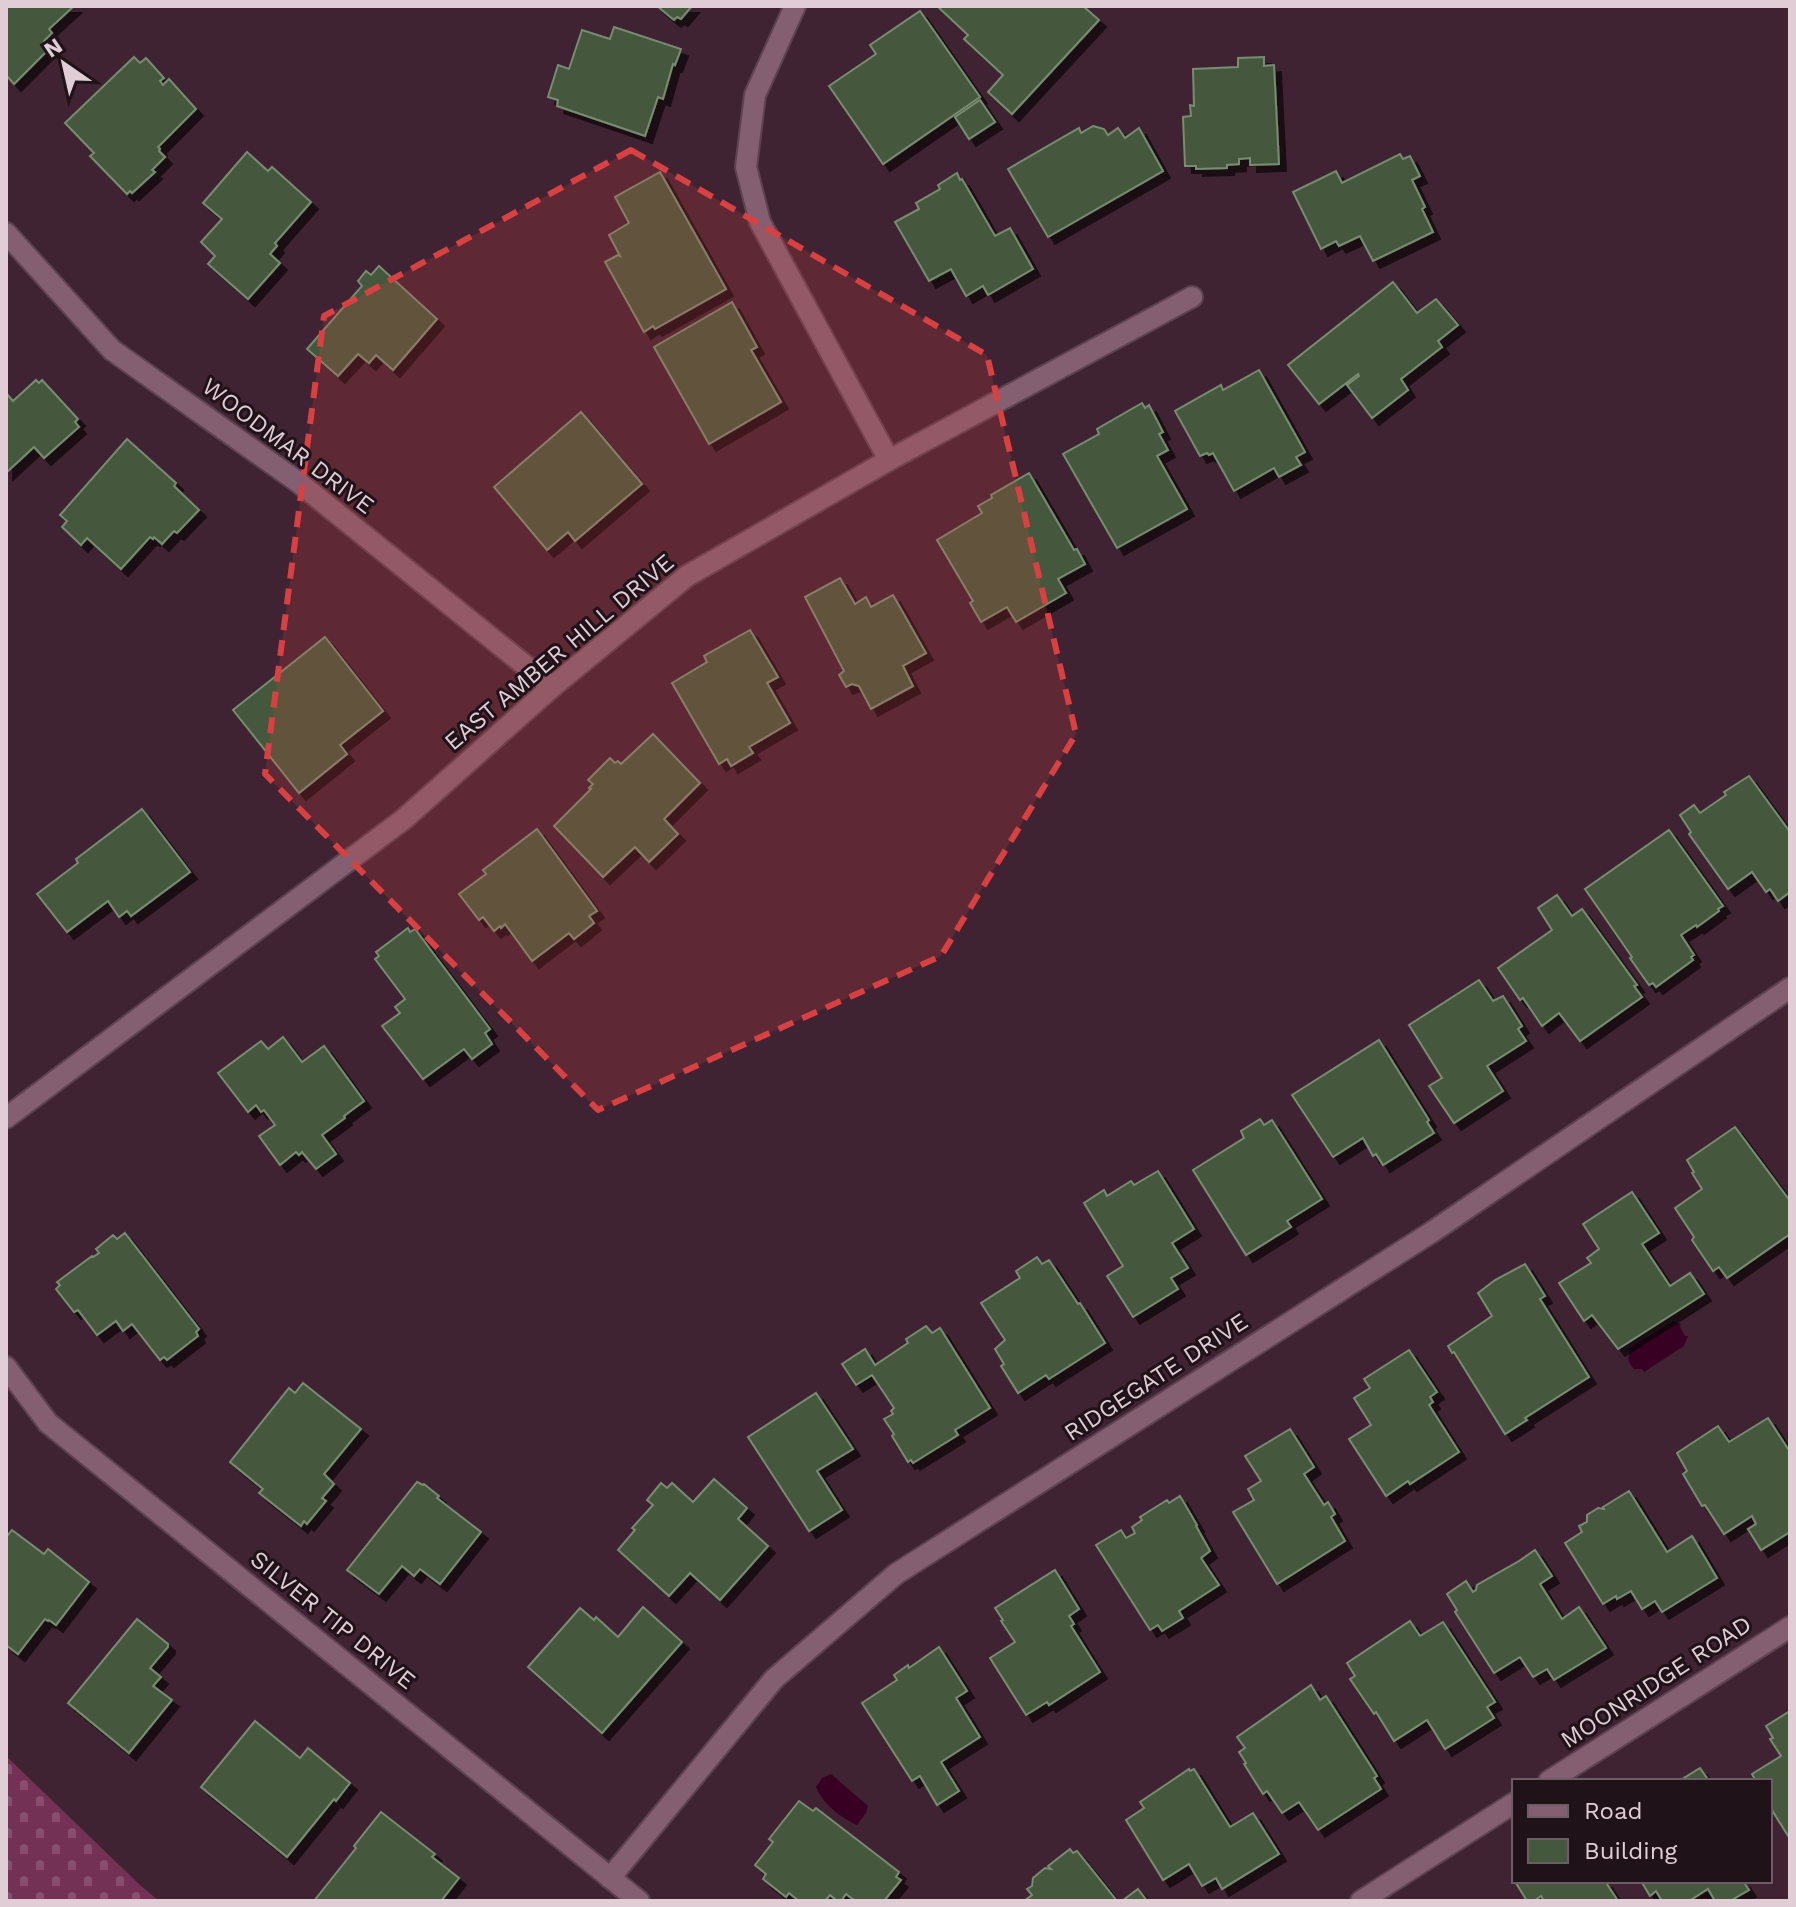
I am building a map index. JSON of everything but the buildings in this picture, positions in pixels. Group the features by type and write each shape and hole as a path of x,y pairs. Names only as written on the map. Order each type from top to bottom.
{"street":[{"path":"795,6 755,95 746,167 760,222 889,460"},
{"name":"WOODMAR DRIVE","path":"6,233 112,350 298,482 552,687"},
{"name":"EAST AMBER HILL DRIVE","path":"6,1118 404,819 552,687 687,576 889,460 1192,297"},
{"name":"RIDGEGATE DRIVE","path":"610,1878 774,1679 896,1574 1432,1232 1790,988"},
{"name":"SILVER TIP DRIVE","path":"6,1367 48,1423 639,1901"},
{"name":"MOONRIDGE ROAD","path":"1552,1779 1790,1627"},
{"path":"1361,1901 1512,1804"}],"highlighted area":[{"path":"631,150 987,355 1076,734 941,956 598,1110 265,774 324,316"}],"green space":[{"path":"6,1756 141,1886 159,1901 6,1901"}],"shaded area":[{"path":"1674,1321 1681,1324 1685,1336 1688,1336 1684,1346 1644,1372 1634,1369 1628,1358 1628,1349"},
{"path":"831,1774 868,1806 857,1825 833,1810 819,1793 816,1787 822,1778"}]}
